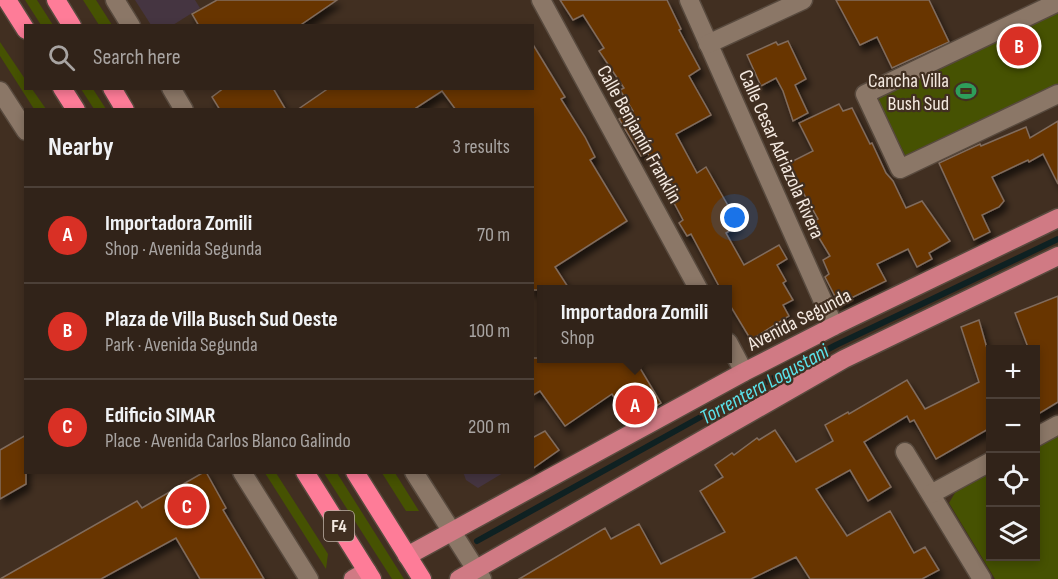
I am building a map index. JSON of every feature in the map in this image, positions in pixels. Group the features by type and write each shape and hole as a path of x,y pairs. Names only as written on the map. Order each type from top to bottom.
{"highway":[{"path":"7,0 24,27"},
{"path":"56,0 71,24"},
{"path":"63,90 75,108"},
{"path":"113,90 124,108"},
{"name":"F4","path":"306,474 364,576"},
{"name":"F4","path":"356,474 422,579"}],"main road":[{"name":"Avenida Segunda","path":"407,555 452,533 744,372 1058,218"},
{"path":"459,579 479,574 844,359 1058,256"}],"street":[{"path":"115,0 130,24"},
{"name":"Calle Benjamín Franklin","path":"541,0 696,285"},
{"name":"Calle Cesar Adriazola Rivera","path":"689,0 834,326"},
{"path":"708,44 803,0"},
{"path":"1058,2 865,94 900,169 1058,94"},
{"path":"172,90 183,108"},
{"path":"0,91 24,128"},
{"path":"732,350 744,372"},
{"path":"1040,434 1058,425"},
{"path":"905,452 982,579"},
{"path":"931,494 986,464"},
{"path":"243,474 309,579"},
{"path":"415,474 479,574"}],"shaded area":[{"path":"135,0 195,0 200,8 175,24 150,24"},
{"path":"464,474 501,474 478,488 466,480"}],"green space":[{"path":"25,0 37,0 52,24 40,24"},
{"path":"83,0 96,0 111,24 98,24"},
{"path":"1058,9 1058,84 906,157 877,97"},
{"path":"0,42 24,78 24,90 33,90 45,108 33,108 0,56"},
{"path":"82,90 94,90 105,108 93,108"},
{"path":"1058,434 1058,579 995,579 949,503 956,491 986,473 986,561 1040,561 1040,444"},
{"path":"266,474 277,474 328,554 326,569"},
{"path":"325,474 338,474 404,579 392,579"},
{"path":"383,474 396,474 419,511 406,511"}],"building":[{"path":"217,0 337,0 302,24 198,24 192,14"},
{"path":"560,0 667,0 681,29 679,30 700,69 689,76 711,115 676,134 697,173 706,167 739,225 726,233 744,265 779,245 787,259 777,265 786,281 783,283 793,300 783,305 789,316 751,340 732,309 732,285 718,285 691,234 687,236 679,223 683,220 647,152 641,156 619,119 633,111 620,90 624,88 599,51 604,48 583,15 573,20"},
{"path":"836,0 929,0 949,42 892,68 877,37 860,45"},
{"path":"788,41 806,79 795,85 808,113 793,121 776,78 761,86 747,55 776,42 778,45"},
{"path":"534,46 565,97 561,99 595,157 590,160 627,221 555,267 567,285 537,285 537,290 534,290 534,108 455,108 442,91 416,108 300,108 326,90 534,90"},
{"path":"221,90 274,90 285,108 219,108 212,97"},
{"path":"839,104 843,111 852,108 906,208 922,201 950,241 929,253 932,259 917,267 908,249 877,264 886,281 839,304 825,277 829,274 823,260 830,256 810,223 818,219 787,164 813,151 799,123"},
{"path":"1058,121 1058,184 1043,154 992,177 1004,201 999,207 982,215 990,232 974,240 939,163 980,144 981,146 1026,127 1030,138"},
{"path":"1058,296 1058,402 1040,413 1040,345 1027,345 1015,313"},
{"path":"979,320 986,345 986,430 936,459 914,420 910,422 907,416 864,442 891,487 868,501 850,470 816,489 847,536 890,511 914,553 925,547 939,570 922,579 810,579 796,557 751,579 519,579 605,528 611,539 639,524 661,564 725,532 700,491 723,477 715,465 732,453 734,455 757,438 759,440 775,430 796,462 833,441 825,425 848,412 849,414 907,380 925,409 979,382 961,327"},
{"path":"534,358 537,358 537,363 637,363 661,403 630,422 612,394 565,426 540,391 534,395"},
{"path":"545,431 559,450 534,468 534,437"},
{"path":"24,436 26,484 0,499 0,450"},
{"path":"201,474 207,474 226,508 223,510 264,579 200,579 176,538 101,579 0,579 137,501 142,508"}],"waterway":[{"name":"Torrentera Logustani","path":"477,541 715,409 836,345 1058,239"}],"place":[{"name":"Plaza de Villa Busch Sud Oeste","path":"1019,46"},
{"name":"Cancha Villa Bush Sud","path":"966,91"},
{"name":"Importadora Zomili","path":"635,405"},
{"name":"Edificio SIMAR","path":"187,506"}]}
